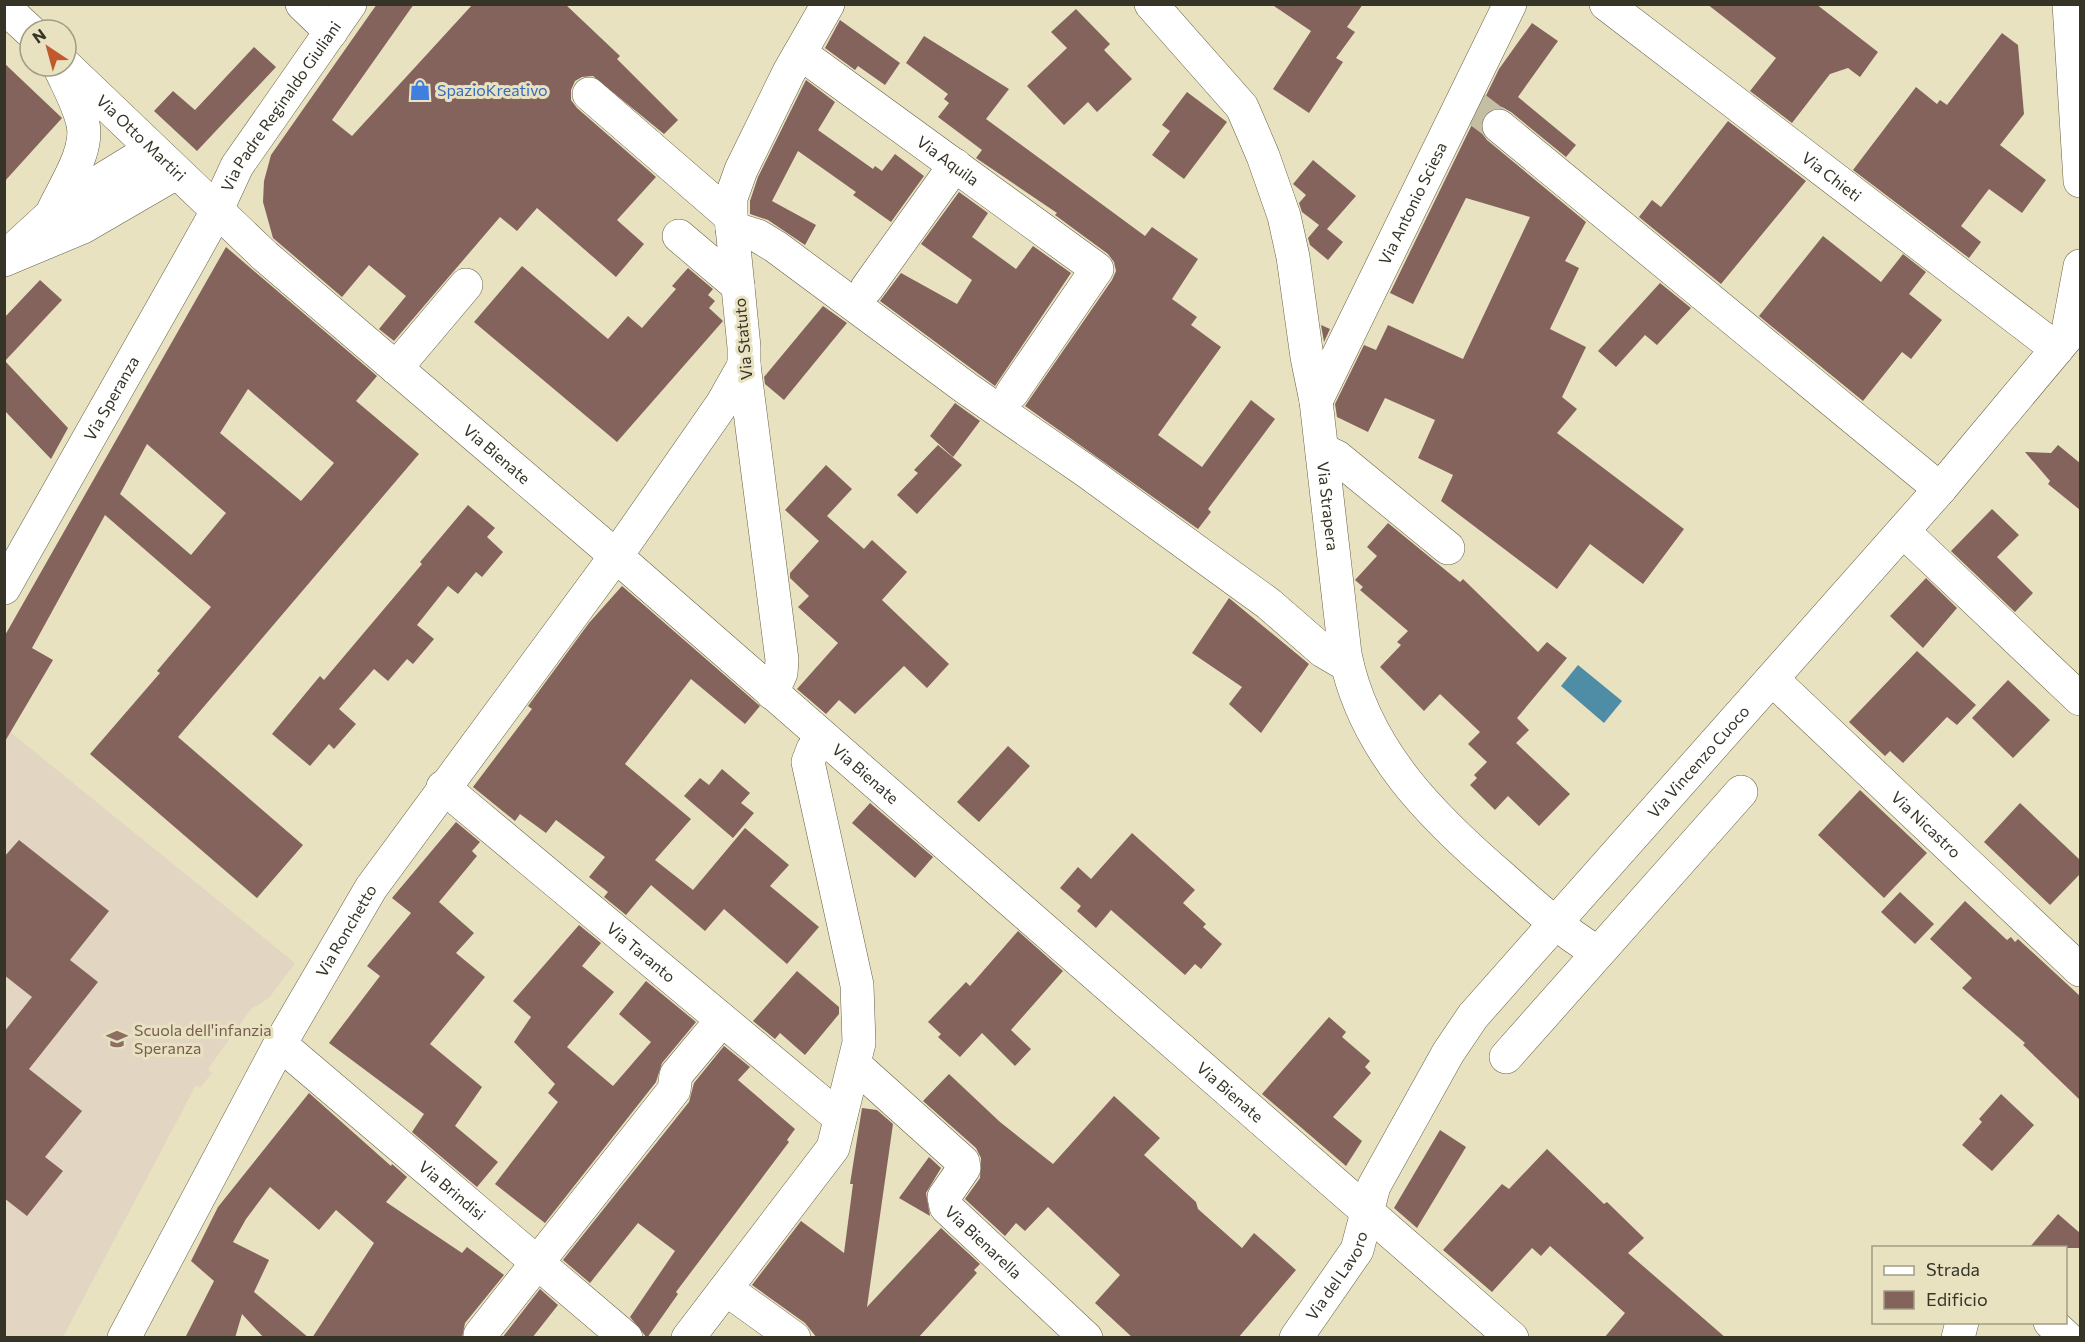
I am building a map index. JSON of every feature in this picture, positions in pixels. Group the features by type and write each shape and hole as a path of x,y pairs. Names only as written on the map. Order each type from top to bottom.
{"street":[{"path":"302,4 331,32"},
{"name":"Via Padre Reginaldo Giuliani","path":"216,211 237,165 350,4"},
{"name":"Via Statuto","path":"744,365 731,223 731,198 737,180 800,53 828,4"},
{"name":"Via Strapera","path":"1151,4 1231,93 1253,132 1275,187 1289,235 1306,357 1316,401 1347,665 1370,722 1412,792 1452,833 1555,924 1597,952"},
{"name":"Via Antonio Sciesa","path":"1316,401 1479,111 1510,4"},
{"name":"Via Chieti","path":"1606,4 2071,339"},
{"path":"2069,4 2080,182"},
{"path":"4,7 18,20"},
{"name":"Via Aquila","path":"800,53 1097,269 1012,393"},
{"path":"53,211 84,137 79,112 64,78"},
{"name":"Via Otto Martiri","path":"78,78 216,211"},
{"path":"589,94 731,223 776,247 966,388 1086,471 1269,604 1313,643 1347,665"},
{"path":"1479,111 1940,489"},
{"path":"4,259 53,211 152,149"},
{"path":"867,288 955,165"},
{"path":"4,259 83,227 176,173"},
{"name":"Via Bienate","path":"216,211 616,556 1512,1338"},
{"name":"Via Speranza","path":"4,588 216,211"},
{"path":"679,236 738,286"},
{"path":"2071,339 2080,266"},
{"path":"396,368 466,285"},
{"name":"Via Vincenzo Cuoco","path":"1367,1210 1374,1186 1459,1035 2071,339"},
{"name":"Via Ronchetto","path":"124,1338 280,1044 371,888 443,787 738,397 744,365"},
{"name":"Via Statuto","path":"738,397 782,660 780,678 772,693"},
{"path":"1322,450 1337,457 1448,548"},
{"path":"1903,531 2080,699"},
{"name":"Via Nicastro","path":"1772,679 2080,970"},
{"path":"688,1338 833,1148 855,1065 860,1023 857,986 808,762 813,749 823,737"},
{"name":"Via Taranto","path":"443,787 840,1118"},
{"path":"1506,1057 1741,792"},
{"path":"480,1335 674,1090 676,1075 722,1021"},
{"name":"Via Brindisi","path":"280,1044 626,1338"},
{"name":"Via Bienarella","path":"855,1065 963,1162 964,1168 944,1197 946,1207 1086,1338"},
{"name":"Via del Lavoro","path":"1296,1338 1357,1250 1367,1210"},
{"path":"726,1289 794,1338"},
{"path":"2051,1324 2067,1338"}],"shaded area":[{"name":"Scuola dell'infanzia Speranza","path":"4,727 295,963 269,998 251,1009 208,1069 212,1073 200,1088 196,1085 63,1337 9,1337 5,1334"}],"water":[{"path":"1578,665 1622,701 1604,723 1561,686"}],"building":[{"path":"377,4 414,4 332,120 352,136 473,4 565,4 620,56 617,59 678,120 664,134 593,76 582,77 575,81 571,90 571,100 577,108 656,177 617,220 644,244 616,277 537,208 517,231 500,217 394,341 379,329 406,296 369,265 342,297 273,238 263,202 264,181 271,155"},
{"path":"1271,4 1363,4 1347,27 1355,32 1336,58 1343,62 1309,113 1273,89 1311,31"},
{"path":"1707,4 1816,4 1878,52 1860,77 1848,68 1830,74 1792,123 1750,91 1776,58"},
{"path":"1076,9 1110,44 1104,50 1132,79 1097,112 1088,102 1064,125 1027,86 1067,48 1051,32"},
{"path":"840,20 900,63 885,85 858,66 855,70 825,48"},
{"path":"1532,23 1558,41 1518,97 1576,145 1566,157 1502,107 1492,109 1485,114 1481,122 1481,132 1487,140 1586,222 1565,261 1579,268 1550,329 1586,347 1562,397 1577,409 1557,433 1684,529 1643,584 1590,544 1557,589 1441,501 1453,475 1418,458 1435,420 1385,398 1368,432 1337,417 1335,404 1364,345 1376,350 1388,325 1463,359 1530,217 1466,198 1413,304 1390,293 1499,69"},
{"path":"2002,33 2018,45 2024,114 2000,145 2046,180 2022,213 1989,189 1961,226 1981,242 1969,258 1853,170 1916,87 1937,104 1940,100 1947,105"},
{"path":"924,36 1009,89 986,119 1145,236 1152,227 1198,259 1172,299 1197,317 1191,325 1221,347 1158,435 1202,467 1251,400 1275,419 1208,509 1211,512 1198,529 1025,406 1112,280 1116,271 1114,262 1108,254 1055,215 1057,213 976,158 982,150 938,117 949,103 944,99 948,94 906,63"},
{"path":"254,47 276,67 197,151 154,111 173,91 195,110"},
{"path":"4,63 62,118 4,182"},
{"path":"806,80 835,102 818,130 873,169 875,166 882,171 895,154 924,176 891,222 853,195 856,192 798,151 772,201 816,225 805,245 768,220 750,214 750,201 758,177"},
{"path":"1187,92 1227,122 1184,179 1152,155 1170,131 1162,125"},
{"path":"1728,121 1806,181 1721,284 1639,217 1652,200 1661,207"},
{"path":"1313,160 1356,196 1327,229 1343,242 1328,260 1310,245 1308,238 1319,225 1302,212 1299,203 1306,195 1293,184"},
{"path":"959,192 988,213 972,237 1016,269 1033,246 1071,273 995,386 880,301 901,273 957,304 972,280 921,244"},
{"path":"1823,236 1881,282 1903,254 1926,272 1909,294 1942,320 1911,359 1902,352 1863,401 1759,316"},
{"path":"226,247 377,376 356,401 419,454 178,737 303,845 257,898 90,754 160,673 157,671 211,607 105,515 32,648 53,660 4,743 4,637","holes":["248,389 334,463 301,501 220,433","147,444 226,513 191,555 120,494"]},
{"path":"522,266 608,339 628,316 642,328 676,289 672,286 688,268 713,289 708,295 715,301 709,308 723,321 617,442 474,322"},
{"path":"40,280 62,300 5,361 68,428 51,459 4,410 4,318"},
{"path":"1660,283 1691,308 1657,345 1645,335 1616,367 1598,351"},
{"path":"823,306 847,323 784,400 765,384 764,377"},
{"path":"1321,325 1330,329 1324,342"},
{"path":"955,403 980,421 953,457 930,436"},
{"path":"938,445 962,465 917,514 897,495 918,473 914,470"},
{"path":"2058,445 2080,463 2080,510 2048,484 2050,481 2025,452 2051,453"},
{"path":"826,465 852,489 827,516 864,549 872,540 907,572 882,600 949,664 927,688 904,666 855,714 839,700 826,714 797,689 838,643 798,607 809,596 790,578 790,573 819,541 785,510"},
{"path":"468,505 495,528 487,537 503,552 482,577 476,572 458,594 448,586 417,625 434,639 413,664 407,659 388,681 374,669 339,709 356,724 334,749 329,744 310,766 272,734 320,676 324,680 422,564 420,562"},
{"path":"1992,509 2019,535 1997,557 2033,593 2015,612 1951,551"},
{"path":"1388,523 1460,582 1463,579 1538,652 1547,642 1567,658 1517,718 1529,730 1516,743 1570,794 1539,826 1508,796 1495,810 1470,785 1477,778 1474,775 1487,762 1468,744 1480,732 1440,694 1424,711 1380,667 1401,645 1397,642 1408,631 1360,590 1363,587 1355,580 1377,556 1367,547"},
{"path":"1926,578 1957,608 1923,648 1890,616"},
{"path":"622,586 760,706 745,724 691,679 625,764 691,819 655,860 693,890 745,828 789,865 770,886 819,927 787,964 724,909 705,931 651,885 626,915 604,897 608,892 589,877 605,857 556,820 546,833 520,814 515,821 473,787 532,709 528,706 589,623"},
{"path":"1229,598 1309,664 1261,733 1229,704 1242,687 1192,653"},
{"path":"1917,651 1976,705 1957,725 1947,717 1903,763 1890,751 1885,756 1849,722"},
{"path":"2008,680 2050,720 2013,758 1972,718"},
{"path":"1008,746 1030,766 979,822 957,802"},
{"path":"722,769 750,793 741,803 754,813 733,838 684,796 700,778 709,785"},
{"path":"1860,790 1927,853 1884,898 1818,835"},
{"path":"870,803 933,857 915,878 852,823"},
{"path":"2020,803 2080,860 2080,874 2050,905 1984,842"},
{"path":"456,822 480,842 472,851 477,856 439,902 474,933 456,953 485,977 430,1044 482,1087 455,1126 498,1162 477,1187 412,1132 424,1114 329,1043 380,976 367,966 411,913 392,898"},
{"path":"1132,833 1195,890 1183,903 1206,924 1203,927 1222,944 1201,969 1195,964 1185,975 1111,910 1096,928 1077,911 1081,906 1060,888 1078,867 1091,879"},
{"path":"19,840 109,911 70,960 98,982 29,1069 82,1111 45,1157 63,1171 27,1216 4,1198 4,1032 32,997 4,975 4,857"},
{"path":"1900,892 1934,924 1915,944 1881,912"},
{"path":"1965,901 2007,940 2011,937 2015,942 2018,939 2080,996 2080,1100 2023,1045 2025,1043 1962,988 1972,978 1930,939"},
{"path":"579,925 601,943 582,966 614,992 567,1047 613,1086 651,1042 619,1014 646,981 696,1022 662,1063 656,1082 545,1223 495,1184 558,1102 548,1093 555,1084 514,1042 531,1017 513,1001"},
{"path":"1018,931 1063,971 1011,1030 1031,1049 1015,1066 982,1033 960,1057 938,1037 941,1034 928,1022 966,982 970,986"},
{"path":"797,971 839,1007 839,1014 805,1055 780,1033 775,1039 753,1021"},
{"path":"1329,1017 1346,1032 1342,1037 1370,1061 1365,1067 1371,1073 1333,1117 1362,1141 1346,1166 1262,1094"},
{"path":"724,1046 750,1067 738,1080 795,1129 787,1140 789,1142 676,1292 678,1294 647,1338 630,1317 675,1251 638,1223 590,1283 563,1260 689,1102 694,1083"},
{"path":"949,1074 1000,1122 1053,1164 1114,1096 1160,1138 1144,1155 1196,1202 1198,1209 1242,1248 1254,1233 1296,1270 1238,1338 1133,1338 1095,1303 1120,1275 1048,1207 1025,1231 1016,1223 1005,1236 965,1199 980,1178 981,1158 976,1148 923,1101"},
{"path":"309,1093 391,1166 392,1164 407,1177 386,1202 462,1253 467,1247 504,1275 465,1323 462,1338 312,1338 374,1243 336,1210 319,1230 270,1187 246,1219 233,1242 269,1260 254,1292 309,1338 264,1338 242,1314 235,1338 185,1338 214,1281 191,1261 218,1207"},
{"path":"2001,1094 2034,1125 1992,1171 1962,1145 1982,1122 1979,1119"},
{"path":"862,1108 877,1110 893,1124 867,1307 941,1228 980,1264 974,1270 977,1273 918,1338 817,1338 805,1323 752,1285 801,1221 844,1253 853,1184 850,1184"},
{"path":"1440,1130 1466,1147 1417,1228 1394,1208"},
{"path":"1547,1149 1604,1204 1607,1202 1644,1238 1628,1253 1726,1338 1604,1338 1625,1313 1550,1246 1541,1256 1532,1248 1492,1292 1443,1250 1502,1184 1509,1189"},
{"path":"929,1157 941,1168 926,1193 930,1216 899,1198"},
{"path":"2058,1214 2080,1233 2080,1248 2031,1246"},
{"path":"540,1289 558,1305 532,1338 502,1338"}],"tunnel":[{"path":"1474,107 1499,126"}],"place":[{"name":"SpazioKreativo","path":"420,90"},
{"name":"Scuola dell'infanzia Speranza","path":"117,1039"}]}
